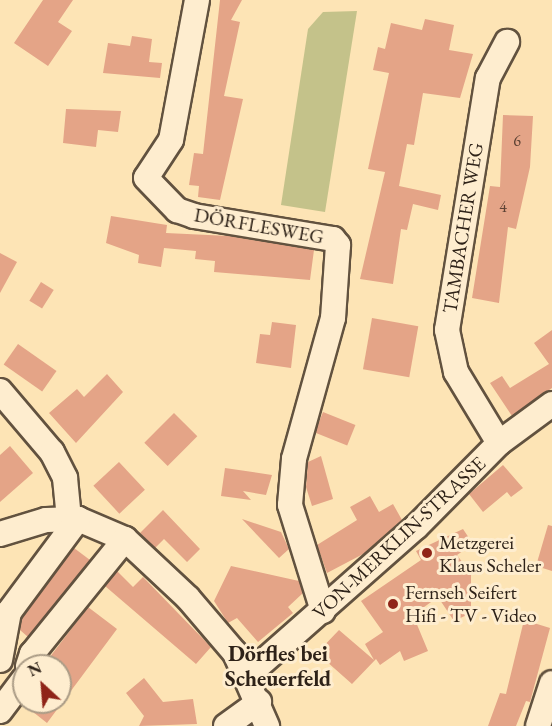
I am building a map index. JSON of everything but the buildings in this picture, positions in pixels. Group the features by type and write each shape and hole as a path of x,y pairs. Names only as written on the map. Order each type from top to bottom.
{"street":[{"name":"DÖRFLESWEG","path":"197,0 171,140 146,178 177,210 194,216 333,239 338,245 333,318 294,459 290,505 323,611"},
{"name":"TAMBACHER WEG","path":"499,443 456,372 447,330 488,78 507,42"},
{"path":"0,391 52,452 65,478 73,519 9,612 2,651"},
{"name":"VON-MERKLIN-STRASSE","path":"248,675 323,611 499,443 552,404"},
{"path":"0,534 73,519 125,539 188,598 248,675 267,726"},
{"path":"38,654 125,539"},
{"path":"538,726 552,683"},
{"path":"0,711 12,692"},
{"path":"225,726 259,702"}],"shaded area":[{"path":"357,11 325,212 281,205 308,29 323,12"}],"place":[{"name":"Metzgerei Klaus Scheler","path":"427,553"},
{"name":"Fernseh Seifert Hifi - TV - Video","path":"393,604"}],"district":[{"name":"Dörfles bei Scheuerfeld","path":"278,666"}]}
